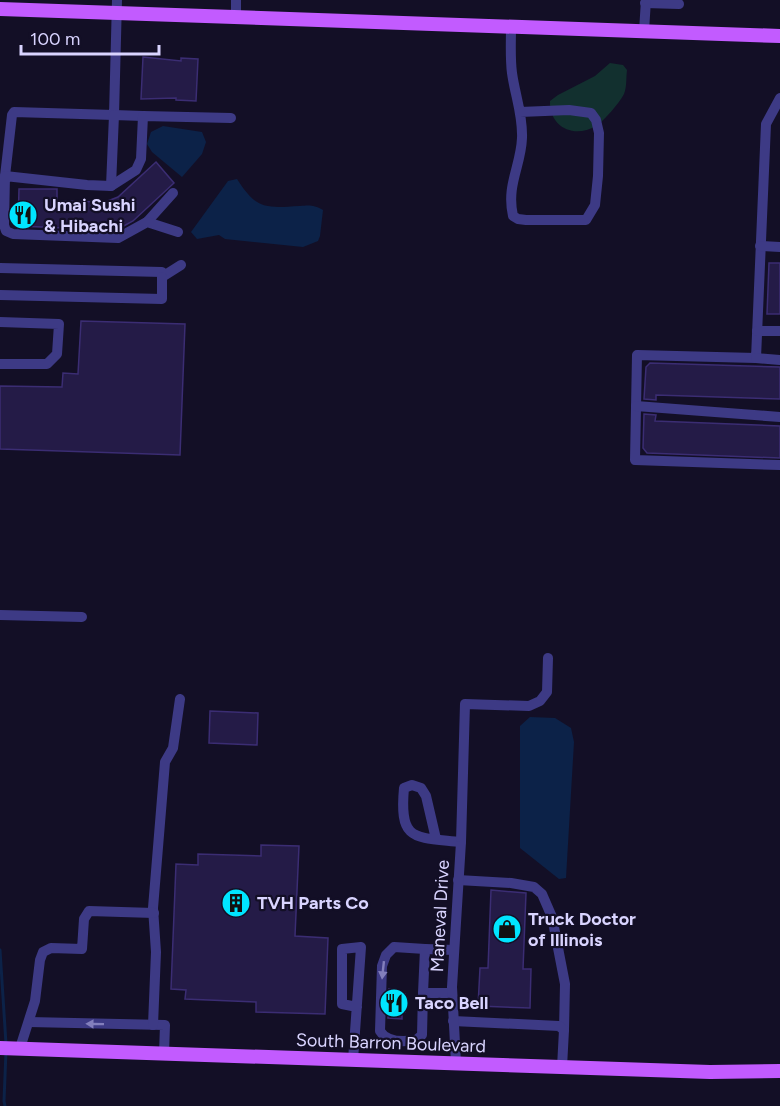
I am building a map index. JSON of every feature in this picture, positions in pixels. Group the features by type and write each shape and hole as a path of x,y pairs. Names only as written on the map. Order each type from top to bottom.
{"main road":[{"path":"0,9 117,7 236,17 780,36"},
{"name":"South Barron Boulevard","path":"0,1047 710,1072 780,1071"}],"street":[{"path":"236,0 236,17"},
{"path":"644,31 646,1 679,4"},
{"path":"111,186 117,7"},
{"path":"511,27 512,73 520,112 522,140 512,183 513,216 526,220 586,220 592,213 597,198 599,140 598,125 594,116 591,113 569,110 520,112"},
{"path":"756,358 766,124 780,98"},
{"path":"172,193 147,222 118,238 13,234 6,231 4,176 12,115 14,112 231,118"},
{"path":"4,176 111,186 136,170 141,159 143,116"},
{"path":"147,222 178,232"},
{"path":"760,246 780,247"},
{"path":"162,277 181,265"},
{"path":"0,268 162,272 162,299 0,295"},
{"path":"0,322 59,324 57,354 47,364 0,364"},
{"path":"757,331 780,331"},
{"path":"780,360 637,355 635,460 780,465"},
{"path":"636,406 780,417"},
{"path":"0,615 82,617"},
{"name":"Maneval Drive","path":"456,1063 452,993 465,704 530,706 540,701 547,692 548,658"},
{"path":"153,1025 156,952 154,913 165,762 173,748 180,699"},
{"path":"436,839 426,796 421,788 412,785 404,788 402,812 404,825 416,837 460,842"},
{"path":"458,880 511,883 534,887 542,894 552,916 565,984 562,1067"},
{"path":"20,1048 35,1001 43,952 51,948 82,949 84,919 89,912 154,913"},
{"path":"353,1060 360,973 361,947 342,949 342,1005 357,1007"},
{"path":"425,949 422,1035 410,1041 387,1039 380,1031 382,966 386,955 394,947 454,950"},
{"path":"423,993 452,993"},
{"path":"453,1022 559,1026 564,1030"},
{"path":"29,1023 165,1025 164,1053"}],"green space":[{"path":"610,63 623,65 627,70 624,94 612,111 599,124 588,130 572,131 558,124 551,110 550,101 595,76"}],"water":[{"path":"163,126 202,132 206,142 202,154 182,177 152,152 147,144 151,132"},
{"path":"237,179 250,197 263,205 270,207 309,206 323,210 318,241 303,247 225,239 219,235 197,239 191,232 228,181"},
{"path":"530,717 555,718 571,728 574,742 566,878 559,879 520,848 520,726"}],"building":[{"path":"143,57 181,61 181,58 198,59 196,101 176,100 176,98 141,99"},
{"path":"156,162 174,183 133,221 120,228 114,230 18,226 19,189 57,189 57,201 105,202 118,197"},
{"path":"769,263 780,263 780,314 767,314"},
{"path":"81,321 185,324 180,455 0,449 0,386 62,387 63,373 78,374"},
{"path":"650,363 780,367 780,399 656,395 656,400 644,399 646,367"},
{"path":"644,414 656,415 655,421 780,426 780,458 647,453 643,448"},
{"path":"210,711 258,713 257,745 209,743"},
{"name":"TVH Parts Co","path":"261,845 299,846 295,936 328,938 325,1014 256,1012 256,1002 185,999 186,990 171,989 176,864 198,865 198,854 261,856"},
{"name":"Truck Doctor of Illinois","path":"491,890 526,893 523,969 531,969 530,1008 478,1006 480,968 488,968"},
{"name":"Taco Bell","path":"389,989 394,990 394,994 405,994 405,1012 402,1012 402,1019 388,1018"}],"waterway":[{"path":"0,950 6,1044"},
{"path":"5,1106 6,1051"}],"place":[{"name":"Umai Sushi & Hibachi","path":"23,215"},
{"name":"TVH Parts Co","path":"236,903"},
{"name":"Truck Doctor of Illinois","path":"507,929"},
{"name":"Taco Bell","path":"394,1003"}]}
